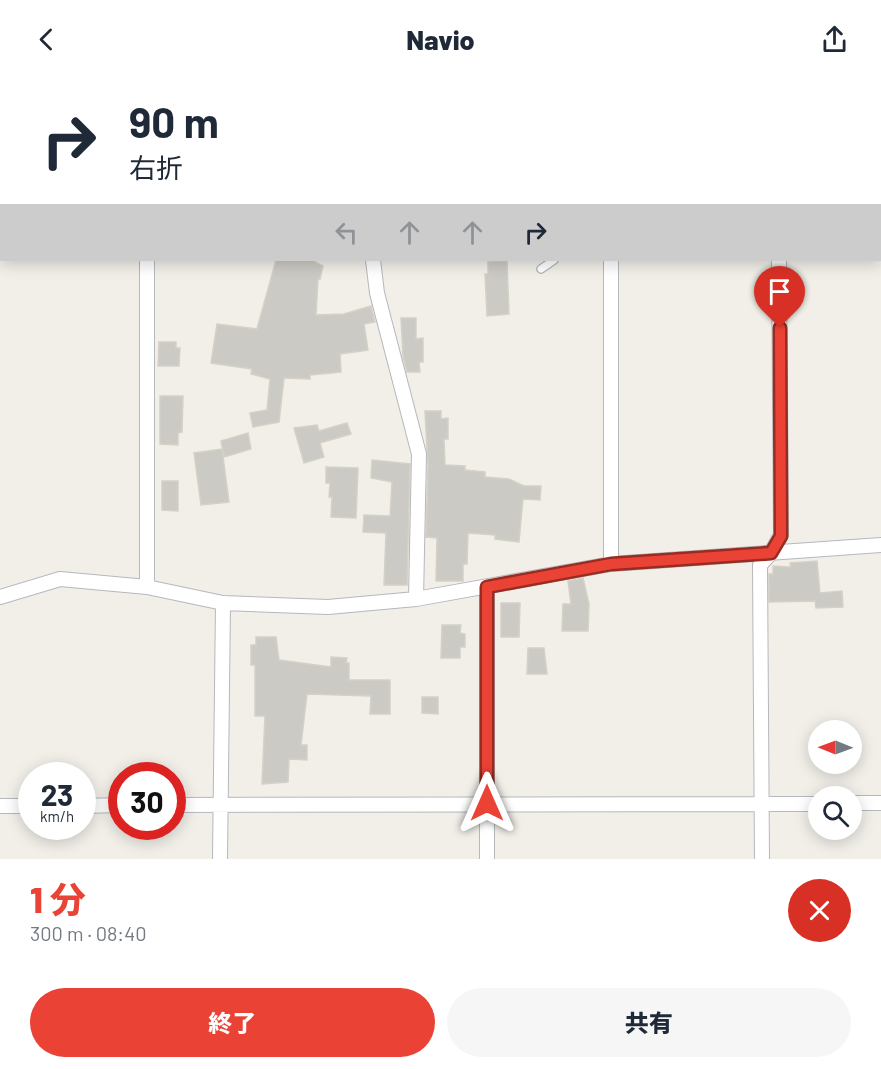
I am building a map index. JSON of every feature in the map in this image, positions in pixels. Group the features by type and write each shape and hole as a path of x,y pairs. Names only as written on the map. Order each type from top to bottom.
{"street":[{"path":"147,261 147,587"},
{"path":"373,261 377,293 420,454 416,599"},
{"path":"611,261 611,564"},
{"path":"762,859 760,565 771,553 781,536 779,261"},
{"path":"0,597 60,579 147,587 223,603 328,607 416,599 611,564 881,545"},
{"path":"487,587 487,859"},
{"path":"220,859 223,603"},
{"path":"862,804 881,803"},
{"path":"186,805 808,804"},
{"path":"0,806 18,806"}],"lane":[{"path":"541,269 553,261"}],"building":[{"path":"276,261 316,261 323,266 320,279 318,278 316,315 344,314 371,306 375,322 364,324 368,350 340,354 341,372 310,375 310,379 284,378 279,422 253,427 250,413 267,410 270,379 251,374 252,369 211,363 217,324 257,329"},
{"path":"507,261 509,314 487,316 485,274 488,274 488,262"},
{"path":"401,318 416,318 416,339 423,338 423,362 419,362 420,372 407,372 403,357"},
{"path":"159,342 176,342 176,348 180,348 179,366 158,366"},
{"path":"160,396 183,396 182,432 178,433 178,445 160,444"},
{"path":"425,411 441,411 441,419 448,418 448,439 444,439 445,465 465,466 465,470 485,472 485,477 509,479 524,486 541,486 540,500 523,499 519,542 495,539 495,535 468,533 467,564 463,564 463,581 436,581 437,538 426,537 428,465"},
{"path":"347,423 351,434 320,443 324,457 304,463 294,428 317,425 319,431"},
{"path":"248,433 251,449 224,457 221,441"},
{"path":"222,449 229,502 201,505 194,453"},
{"path":"372,460 410,464 407,585 384,585 386,533 363,532 364,515 390,516 392,482 371,478"},
{"path":"326,467 358,468 356,518 331,517 332,497 329,497 330,483 326,483"},
{"path":"162,481 178,481 178,511 162,510"},
{"path":"817,561 820,593 842,591 843,607 816,608 815,601 769,602 769,574 773,574 773,566 791,567 790,563"},
{"path":"583,578 589,604 588,631 562,631 563,604 571,604 568,581"},
{"path":"501,603 520,603 519,637 501,637"},
{"path":"442,625 461,625 460,633 465,634 465,647 460,647 460,658 441,658"},
{"path":"256,637 276,637 279,660 331,667 331,657 347,658 349,680 390,680 390,714 370,714 371,696 307,694 301,745 307,745 307,760 289,759 288,782 262,784 265,716 255,716 255,665 251,665 251,645 256,645"},
{"path":"528,648 544,648 547,674 527,674"},
{"path":"422,697 438,697 438,714 422,713"}],"route":[{"path":"487,803 487,587 611,564 771,553 781,536 780,328"}]}
